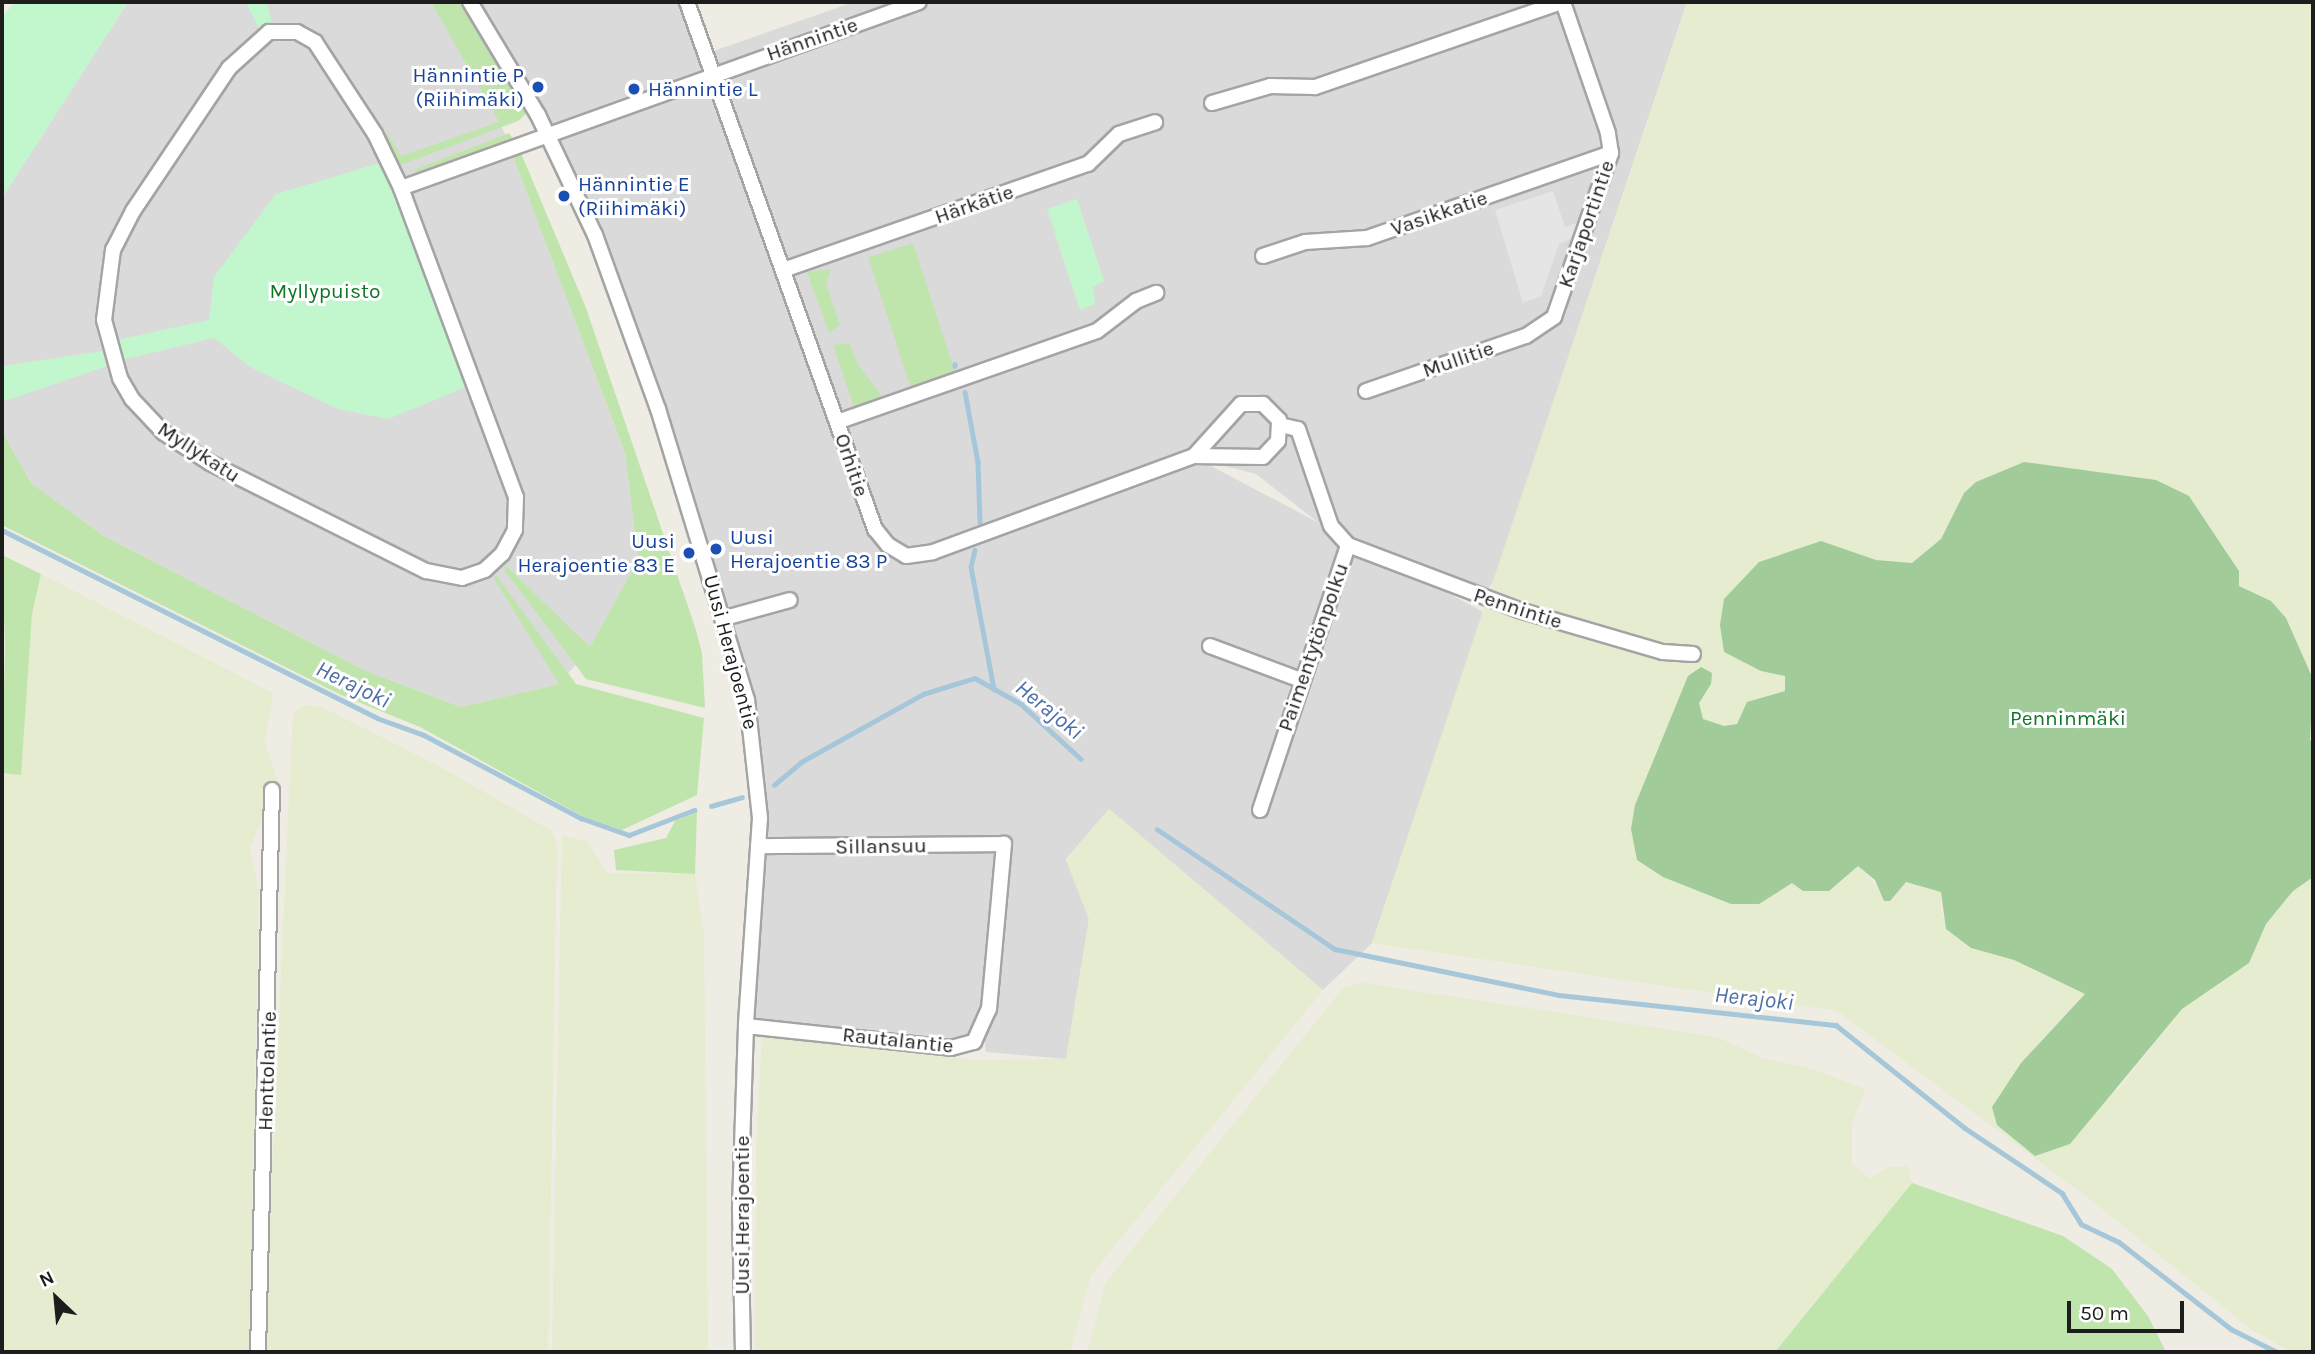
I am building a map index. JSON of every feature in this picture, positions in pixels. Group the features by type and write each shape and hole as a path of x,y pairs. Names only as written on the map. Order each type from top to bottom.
{"street":[{"name":"Uusi Herajoentie","path":"470,2 548,134 595,235 645,371 725,618 755,748 758,846 746,1026 740,1210 743,1352"},
{"name":"Orhitie","path":"687,2 875,530 888,545 906,556 933,552 1194,456 1263,457 1276,447 1280,425 1263,404 1241,404 1194,456"},
{"name":"Hännintie","path":"548,134 919,2"},
{"path":"1212,103 1270,86 1315,87 1563,2"},
{"name":"Karjaportintie","path":"1548,324 1558,308 1611,153 1608,133 1563,2"},
{"name":"Myllykatu","path":"278,30 297,32 322,49 383,147 401,188 516,497 514,530 502,554 485,570 462,578 426,571 238,479 181,445 132,399 106,340 106,274 121,233 215,88 262,36 278,30"},
{"name":"Härkätie","path":"783,270 1088,164 1119,134 1155,122"},
{"path":"401,188 548,134"},
{"name":"Vasikkatie","path":"1263,256 1305,242 1367,238 1611,153"},
{"path":"837,422 1097,331 1136,301 1156,293"},
{"name":"Mullitie","path":"1366,391 1548,324"},
{"name":"Paimentytönpolku","path":"1260,810 1348,545 1331,526 1298,429 1280,425"},
{"name":"Pennintie","path":"1348,545 1519,610 1663,652 1693,654"},
{"path":"725,618 790,600"},
{"path":"1210,646 1301,680"},
{"name":"Henttolantie","path":"258,1352 272,790"},
{"name":"Sillansuu","path":"758,846 1004,844"},
{"name":"Rautalantie","path":"746,1026 951,1048 974,1042 989,1009 1004,844"}],"shaded area":[{"path":"128,2 431,2 435,6 500,122 625,453 638,560 590,648 559,684 461,707 366,671 104,536 31,483 2,431 2,198"},
{"path":"475,2 687,2 705,54 854,2 1687,2 1493,582 1482,597 1375,553 1483,612 1372,943 1323,990 1109,809 1066,859 1089,919 1066,1059 986,1052 983,1031 962,1047 746,1026 758,782 725,618 574,189","holes":["1198,459 1256,474 1319,523"]},
{"path":"1553,191 1565,227 1577,223 1573,238 1559,244 1541,296 1523,303 1495,210"}],"green space":[{"path":"15,2 128,2 2,198 2,17"},
{"path":"246,2 267,2 272,24 259,29"},
{"path":"431,2 459,2 526,114 518,121 401,165 386,138 387,132 401,156 499,122"},
{"path":"1687,2 2313,2 2313,679 2286,618 2271,601 2239,586 2229,554 2189,496 2024,462 1976,482 1964,493 1941,539 1912,563 1876,560 1821,541 1759,562 1724,599 1761,671 1785,676 1785,691 1767,698 1737,724 1724,726 1703,719 1699,703 1711,684 1688,676 1635,805 1663,877 1731,904 1759,904 1792,883 1829,891 1858,866 1890,900 1906,882 1941,892 1941,915 1971,948 2014,960 2086,995 2021,1063 2118,1090 2182,1009 2249,963 2266,924 2293,891 2313,877 2313,1350 2292,1352 2252,1330 2091,1200 1837,1011 1372,943"},
{"path":"509,133 513,139 429,171 409,172"},
{"path":"521,153 586,308 695,627 702,653 705,708 586,679 505,571 504,564 590,647 638,560 625,453 512,154"},
{"name":"Myllypuisto","path":"383,162 469,386 388,419 338,409 250,367 214,338 122,360 117,340 209,320 214,277 276,194"},
{"path":"1077,199 1104,281 1093,287 1095,304 1080,310 1047,209"},
{"path":"913,243 956,376 912,391 868,258"},
{"path":"831,269 826,283 840,325 829,333 807,272"},
{"path":"849,343 859,366 885,400 855,410 833,345"},
{"path":"102,351 107,366 2,402 2,366"},
{"path":"2,431 31,483 104,536 366,671 461,707 559,684 494,579 496,575 576,684 704,718 697,795 622,830 584,817 420,727 341,695 2,525"},
{"name":"Penninmäki","path":"2024,462 2156,480 2189,496 2239,571 2239,586 2271,601 2286,618 2313,679 2310,740 2313,743 2313,877 2293,891 2266,924 2249,963 2182,1009 2070,1144 2035,1156 1997,1125 1992,1107 2021,1063 2085,994 2014,960 1971,948 1946,929 1941,892 1906,882 1890,901 1884,901 1875,880 1858,866 1829,891 1803,891 1792,883 1759,904 1731,904 1663,877 1637,860 1631,829 1635,805 1688,676 1701,667 1712,673 1711,684 1699,703 1703,719 1724,726 1737,724 1747,702 1785,691 1785,676 1761,671 1724,652 1720,625 1724,599 1759,562 1821,541 1876,560 1912,563 1941,539 1964,493 1976,482"},
{"path":"2,555 41,574 32,614 21,775 2,773 5,647"},
{"path":"41,574 273,693 265,742 278,783 250,847 259,894 249,1352 2,1352 2,773 21,774 32,614"},
{"path":"304,705 322,707 437,765 552,831 557,845 548,1352 264,1352 293,713"},
{"path":"1109,809 1323,990 1091,1275 1070,1352 755,1352 756,1150 762,1037 974,1060 1066,1059 1089,919 1066,860"},
{"path":"697,812 695,874 616,870 614,850 666,838 675,821"},
{"path":"562,836 587,841 607,873 695,874 704,935 708,1352 552,1352"},
{"path":"1364,983 1717,1037 1762,1058 1812,1069 1865,1089 1852,1124 1852,1163 1869,1179 1889,1167 1907,1166 1912,1183 1775,1352 1087,1352 1106,1282 1344,987"},
{"path":"1912,1183 2063,1236 2112,1269 2148,1316 2166,1352 1775,1352"}],"waterway":[{"path":"965,392 978,462 980,522"},
{"name":"Herajoki","path":"2,530 377,718 424,735 581,818 629,835 694,810"},
{"path":"975,550 971,567 994,689"},
{"name":"Herajoki","path":"774,785 801,762 923,694 975,678 1021,704 1081,759"},
{"name":"Herajoki","path":"711,806 742,797"},
{"name":"Herajoki","path":"1157,829 1335,949 1559,995 1836,1025 1965,1128 2062,1193 2081,1224 2119,1242 2231,1329 2277,1352"}],"place":[{"name":"Hännintie P (Riihimäki)","path":"538,87"},
{"name":"Hännintie L","path":"634,89"},
{"name":"Hännintie E (Riihimäki)","path":"564,196"},
{"name":"Uusi Herajoentie 83 P","path":"716,549"},
{"name":"Uusi Herajoentie 83 E","path":"689,553"}]}
